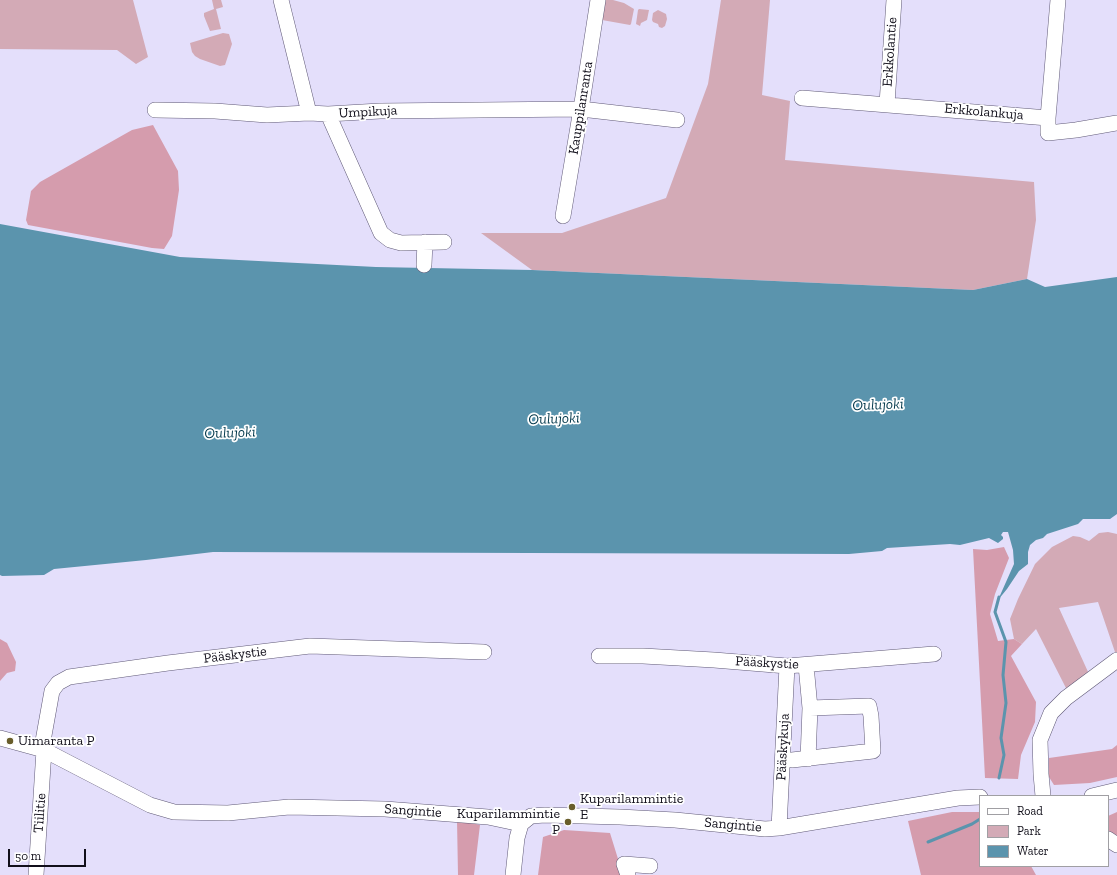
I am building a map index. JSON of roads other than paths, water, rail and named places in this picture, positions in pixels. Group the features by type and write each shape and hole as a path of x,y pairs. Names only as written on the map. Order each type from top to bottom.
{"street":[{"path":"281,0 308,112"},
{"name":"Kauppilanranta","path":"563,216 598,0"},
{"name":"Erkkolantie","path":"887,104 894,0"},
{"path":"1058,0 1048,133 1117,123"},
{"name":"Erkkolankuja","path":"802,98 1048,118"},
{"name":"Umpikuja","path":"155,110 267,115 308,112 328,114 380,111 581,109 677,120"},
{"path":"328,114 381,233 390,240 401,243 444,242"},
{"path":"424,265 425,242"},
{"name":"Pääskystie","path":"44,750 42,719 52,691 58,683 69,677 168,663 310,646 484,652"},
{"name":"Pääskystie","path":"599,656 714,660 787,666 934,654"},
{"path":"1043,795 1040,740 1051,714 1066,698 1117,660"},
{"path":"806,665 810,708 808,759"},
{"name":"Pääskykuja","path":"779,828 787,666"},
{"path":"792,760 873,751 869,706 810,708"},
{"name":"Sangintie","path":"0,738 44,750 150,805 174,812 228,813 289,807 385,809 488,817 521,824 531,816 545,815 676,820 765,829 779,828 958,798 979,797"},
{"name":"Tiilitie","path":"36,875 44,750"},
{"path":"1096,795 1117,790"},
{"path":"513,875 517,838 521,824"},
{"path":"628,875 624,864 650,866"}],"water":[{"name":"Oulujoki","path":"0,224 180,257 376,267 532,270 973,290 1027,279 1045,287 1117,277 1117,514 1110,519 1083,519 1078,524 1047,534 1043,538 1036,540 1030,545 1028,552 1028,564 1019,571 998,600 1014,564 1013,550 1008,532 1003,532 1001,535 1003,539 998,543 989,538 960,545 950,544 887,548 882,551 849,554 213,552 54,569 44,575 2,576 0,575"}],"waterway":[{"path":"999,597 995,612 1006,642 1003,675 1006,703 1001,738 1004,755 999,778"},
{"path":"928,842 979,820"}],"place":[{"name":"Uimaranta P","path":"10,741"},
{"name":"Kuparilammintie E","path":"572,807"},
{"name":"Kuparilammintie P","path":"568,822"}]}
